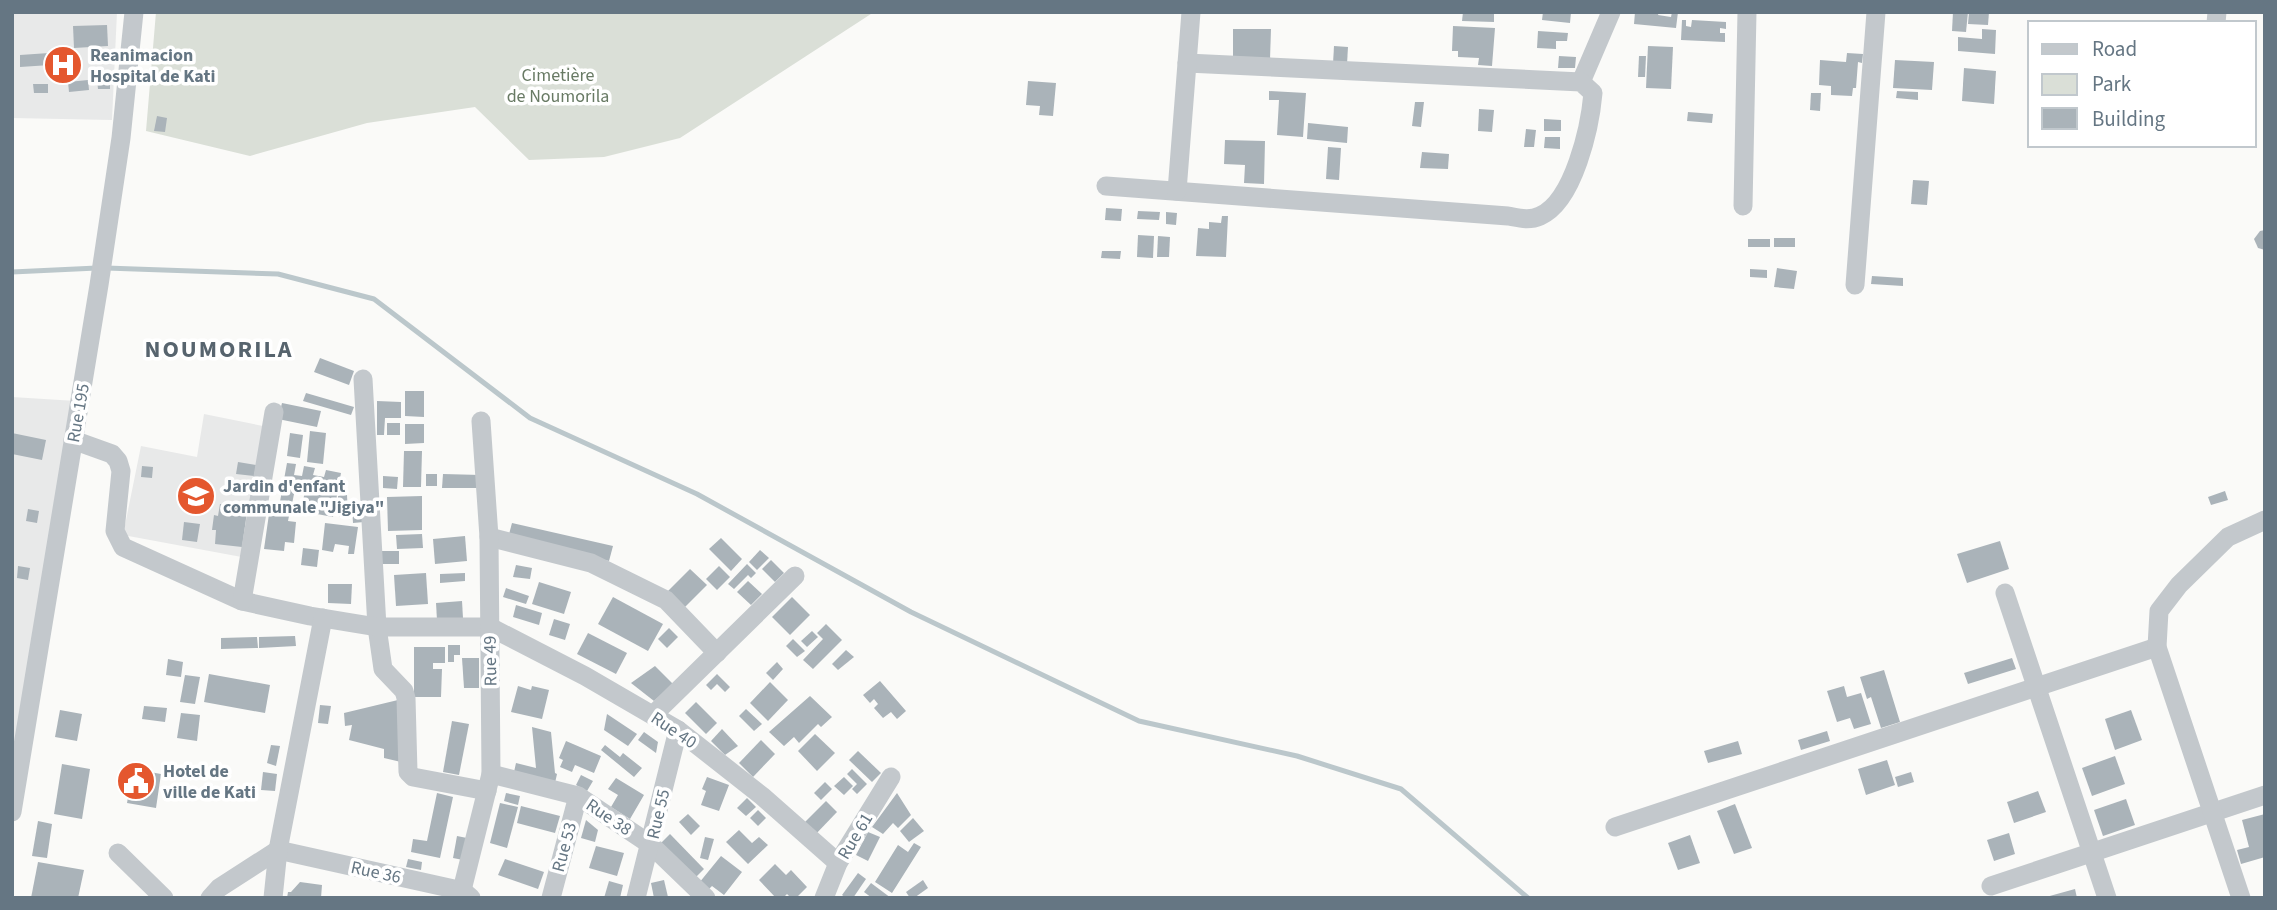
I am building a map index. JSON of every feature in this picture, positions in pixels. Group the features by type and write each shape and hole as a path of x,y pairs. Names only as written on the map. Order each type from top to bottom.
{"street":[{"name":"Rue 195","path":"12,812 99,285 121,138 134,12"},
{"path":"1177,191 1191,12"},
{"path":"1581,82 1611,12"},
{"path":"1743,206 1746,12"},
{"path":"1855,285 1876,12"},
{"path":"1106,186 1525,219 1542,215 1567,191 1590,123 1592,93 1581,82 1187,63"},
{"path":"363,379 377,627"},
{"path":"242,601 274,412"},
{"name":"Rue 49","path":"465,895 489,783 489,537 481,421"},
{"path":"73,440 111,454 118,461 121,471 115,531 123,547 242,601 377,627 490,627"},
{"path":"2241,898 2157,647 2159,611 2179,585 2228,537 2265,520"},
{"path":"489,537 591,563 666,600 717,653"},
{"path":"653,715 795,576"},
{"path":"2005,593 2107,898"},
{"path":"273,898 278,850 323,618"},
{"name":"Rue 38","path":"377,627 383,669 404,691 406,698 408,772 413,777 489,783 578,796 651,845 706,898"},
{"name":"Rue 40","path":"490,627 585,676 678,730 762,796 838,863"},
{"path":"1615,827 2157,647"},
{"name":"Rue 55","path":"636,898 678,730"},
{"name":"Rue 61","path":"824,898 838,863 891,777"},
{"path":"1991,886 2265,795"},
{"name":"Rue 53","path":"551,898 578,796"},
{"path":"210,898 219,888 278,850"},
{"name":"Rue 36","path":"278,850 465,895"},
{"path":"118,853 164,898"}],"shaded area":[{"name":"Reanimacion Hospital de Kati","path":"12,12 117,12 112,120 12,118"},
{"path":"12,397 76,401 12,775"},
{"name":"Jardin d'enfant communale \"Jigiya\"","path":"204,414 278,429 247,558 123,535 141,446 197,457"}],"green space":[{"name":"Cimetière de Noumorila","path":"156,12 874,12 680,138 604,157 529,160 475,107 367,123 250,156 146,131"}],"building":[{"path":"1463,12 1494,12 1494,22 1462,21"},
{"path":"1543,12 1571,12 1570,23 1542,20"},
{"path":"1635,12 1659,12 1658,15 1671,17 1672,12 1678,12 1676,28 1634,24"},
{"path":"1953,12 1968,12 1966,32 1952,31"},
{"path":"1969,12 1989,12 1988,25 1968,24"},
{"path":"1682,20 1686,20 1686,26 1691,27 1692,20 1726,22 1726,29 1720,28 1720,33 1725,33 1725,42 1681,40"},
{"path":"107,25 108,46 74,48 73,26"},
{"path":"1453,26 1495,28 1492,66 1478,65 1479,58 1458,57 1458,51 1452,51"},
{"path":"1233,29 1271,29 1270,59 1233,58"},
{"path":"1982,29 1996,30 1995,54 1958,51 1958,37 1982,39"},
{"path":"1538,31 1568,33 1567,41 1556,41 1556,49 1537,48"},
{"path":"1334,46 1348,47 1347,64 1333,64"},
{"path":"1648,46 1673,47 1671,89 1646,88"},
{"path":"49,53 50,65 20,67 20,55"},
{"path":"1847,53 1863,54 1862,63 1858,62 1856,88 1853,88 1852,96 1831,95 1831,86 1819,85 1820,60 1846,62"},
{"path":"1559,56 1576,57 1575,68 1558,68"},
{"path":"1639,56 1646,56 1645,77 1638,77"},
{"path":"1895,60 1934,62 1932,90 1893,88"},
{"path":"1964,68 1996,71 1994,104 1962,101"},
{"path":"97,79 110,79 110,89 98,89"},
{"path":"88,80 89,90 69,92 68,82"},
{"path":"1028,81 1056,83 1053,116 1039,115 1040,106 1026,105"},
{"path":"33,84 48,84 48,93 34,93"},
{"path":"1269,91 1306,93 1303,137 1277,135 1279,100 1269,100"},
{"path":"1897,91 1918,92 1918,100 1896,98"},
{"path":"1811,93 1821,93 1820,111 1810,110"},
{"path":"1415,102 1424,102 1421,127 1412,126"},
{"path":"1479,109 1494,110 1492,132 1478,131"},
{"path":"1688,112 1713,114 1712,123 1687,121"},
{"path":"157,116 167,118 165,132 154,131"},
{"path":"1544,119 1561,120 1561,131 1544,131"},
{"path":"1308,123 1348,127 1347,143 1307,139"},
{"path":"1526,129 1536,130 1534,147 1524,147"},
{"path":"1545,137 1560,137 1560,149 1544,148"},
{"path":"1225,140 1265,141 1264,184 1244,183 1245,165 1224,164"},
{"path":"1328,147 1341,148 1339,180 1326,179"},
{"path":"1422,152 1449,154 1448,169 1420,168"},
{"path":"1913,180 1929,181 1927,205 1911,204"},
{"path":"1106,208 1122,209 1121,221 1105,220"},
{"path":"1138,211 1160,212 1159,220 1137,219"},
{"path":"1166,212 1177,213 1176,225 1166,224"},
{"path":"1222,216 1228,216 1226,257 1196,256 1198,228 1209,229 1209,222 1221,223"},
{"path":"2265,230 2265,250 2258,248 2254,239 2260,231"},
{"path":"1138,235 1154,236 1153,258 1137,257"},
{"path":"1158,236 1170,237 1169,257 1157,257"},
{"path":"1774,238 1795,238 1795,247 1774,247"},
{"path":"1748,239 1770,239 1770,247 1748,247"},
{"path":"1102,251 1121,251 1120,259 1101,258"},
{"path":"1777,268 1797,271 1794,289 1774,287"},
{"path":"1750,269 1767,270 1767,278 1750,277"},
{"path":"1872,276 1903,278 1903,286 1871,284"},
{"path":"320,358 354,371 349,385 314,372"},
{"path":"405,391 424,391 424,417 405,416"},
{"path":"306,393 354,407 351,415 303,401"},
{"path":"377,401 401,402 401,418 385,418 384,435 377,435"},
{"path":"282,403 321,411 317,427 278,419"},
{"path":"387,423 400,423 400,435 387,435"},
{"path":"405,424 424,424 424,443 405,444"},
{"path":"310,431 326,433 323,464 307,462"},
{"path":"12,433 46,440 42,460 12,454"},
{"path":"290,433 303,435 300,458 287,456"},
{"path":"404,451 422,451 421,487 403,487"},
{"path":"238,462 256,465 254,476 236,474"},
{"path":"287,463 296,464 294,475 302,476 304,466 315,468 313,475 324,477 326,470 341,473 333,517 301,511 305,491 295,489 291,509 279,507"},
{"path":"142,466 153,467 152,478 141,477"},
{"path":"426,474 437,474 437,486 426,486"},
{"path":"443,474 481,475 480,488 442,488"},
{"path":"383,476 398,477 397,489 383,488"},
{"path":"2225,491 2228,500 2211,505 2208,497"},
{"path":"347,495 348,516 339,517 338,496"},
{"path":"422,496 422,530 388,531 387,497"},
{"path":"220,504 238,507 237,511 247,512 242,547 215,544 216,530 212,530 214,515 218,516"},
{"path":"363,506 364,522 353,523 352,507"},
{"path":"28,509 39,511 37,523 26,521"},
{"path":"269,514 289,516 288,521 296,522 294,543 285,542 284,551 264,549"},
{"path":"184,522 200,524 197,542 182,540"},
{"path":"325,523 358,527 354,554 348,554 349,546 335,544 333,552 322,550"},
{"path":"512,523 613,546 609,561 508,538"},
{"path":"422,534 423,548 397,549 396,535"},
{"path":"465,536 467,561 435,564 433,539"},
{"path":"721,538 742,559 731,571 709,549"},
{"path":"2000,541 2009,569 1967,583 1957,554"},
{"path":"303,548 319,550 317,567 301,565"},
{"path":"760,550 769,558 757,570 749,562"},
{"path":"378,551 399,551 399,564 378,564"},
{"path":"771,560 784,573 775,582 762,569"},
{"path":"747,564 756,573 751,578 748,575 734,589 728,584"},
{"path":"516,565 532,568 530,579 513,577"},
{"path":"18,566 30,568 28,580 17,578"},
{"path":"719,566 730,577 717,590 706,579"},
{"path":"690,569 707,585 685,607 668,591"},
{"path":"426,573 428,604 396,606 394,575"},
{"path":"465,573 465,581 440,583 440,574"},
{"path":"748,581 762,594 751,605 737,592"},
{"path":"539,582 571,592 564,614 532,604"},
{"path":"328,584 352,584 351,604 328,603"},
{"path":"506,588 529,596 526,604 503,597"},
{"path":"613,597 663,624 648,651 598,624"},
{"path":"792,597 810,615 790,635 772,617"},
{"path":"462,601 463,618 437,620 436,603"},
{"path":"516,605 542,613 539,625 513,617"},
{"path":"554,619 570,624 565,640 549,635"},
{"path":"826,624 842,640 813,669 803,660 823,639 817,633"},
{"path":"669,628 678,637 667,648 658,639"},
{"path":"812,631 818,637 807,647 801,641"},
{"path":"588,633 627,653 616,674 577,654"},
{"path":"295,636 296,646 259,648 259,637"},
{"path":"257,637 258,648 221,649 221,638"},
{"path":"793,639 805,651 797,657 786,646"},
{"path":"448,645 460,645 460,655 454,655 454,662 448,662"},
{"path":"414,647 445,647 445,663 433,663 433,669 442,669 441,697 414,697"},
{"path":"846,650 854,657 838,670 832,664"},
{"path":"462,658 479,658 479,688 464,688"},
{"path":"2012,658 2016,669 1968,684 1964,673"},
{"path":"168,659 183,662 181,677 166,675"},
{"path":"777,662 783,669 773,680 766,673"},
{"path":"655,666 673,684 654,701 631,683"},
{"path":"1884,670 1900,722 1881,728 1871,697 1867,699 1860,677"},
{"path":"209,674 270,685 265,713 204,702"},
{"path":"717,674 730,687 725,692 717,684 711,690 706,685"},
{"path":"185,675 200,677 195,704 180,702"},
{"path":"880,681 906,711 897,719 891,712 883,718 874,708 878,704 874,699 870,703 863,695"},
{"path":"770,682 788,700 768,721 750,703"},
{"path":"518,686 531,690 532,686 549,690 542,719 511,712"},
{"path":"1844,686 1847,697 1861,693 1871,724 1854,729 1850,718 1837,722 1827,691"},
{"path":"810,696 832,717 821,727 818,724 799,743 794,737 784,746 769,732"},
{"path":"398,700 401,762 384,758 384,749 349,740 352,725 345,726 344,713"},
{"path":"696,702 717,723 706,734 685,713"},
{"path":"320,705 331,706 328,724 318,723"},
{"path":"144,706 167,708 165,722 142,719"},
{"path":"746,709 762,724 754,731 739,716"},
{"path":"60,710 82,714 77,741 55,737"},
{"path":"2131,710 2142,740 2115,750 2105,719"},
{"path":"181,713 200,715 197,741 177,738"},
{"path":"607,714 637,734 628,746 604,730"},
{"path":"452,721 469,724 459,775 443,772"},
{"path":"532,727 551,732 557,774 555,783 514,772 516,763 536,768"},
{"path":"722,729 738,746 725,755 711,741"},
{"path":"1827,731 1830,741 1801,750 1798,740"},
{"path":"644,732 658,742 656,753 638,740"},
{"path":"815,734 835,753 817,771 798,751"},
{"path":"761,740 775,754 753,777 739,763"},
{"path":"566,741 601,756 594,773 575,765 572,772 560,767 563,760 559,758"},
{"path":"1738,741 1742,754 1708,763 1704,751"},
{"path":"271,745 280,746 276,766 267,763"},
{"path":"605,745 620,757 623,753 642,768 634,777 601,750"},
{"path":"858,751 881,773 872,782 849,760"},
{"path":"2115,756 2125,784 2092,796 2082,768"},
{"path":"1887,760 1895,785 1866,795 1858,769"},
{"path":"62,764 90,769 82,819 54,814"},
{"path":"133,769 161,774 156,808 127,803"},
{"path":"852,769 867,784 857,794 852,789 857,784 847,774"},
{"path":"263,772 277,774 275,791 261,790"},
{"path":"1911,772 1914,782 1898,787 1895,777"},
{"path":"581,775 593,781 587,791 576,785"},
{"path":"707,777 729,785 719,811 701,805 706,791 702,789"},
{"path":"844,777 853,786 844,795 834,786"},
{"path":"616,778 644,795 630,819 611,807 618,795 608,789"},
{"path":"825,782 832,789 821,800 814,793"},
{"path":"2038,791 2046,812 2014,823 2007,802"},
{"path":"437,793 453,797 440,858 411,852 413,839 427,841"},
{"path":"506,793 520,796 518,805 504,801"},
{"path":"897,793 911,815 898,828 893,823 883,834 872,827"},
{"path":"747,798 756,807 746,816 737,808"},
{"path":"2126,799 2135,825 2103,836 2094,810"},
{"path":"826,801 837,812 812,838 801,826"},
{"path":"500,803 518,807 507,848 490,843"},
{"path":"1735,804 1752,848 1734,854 1717,811"},
{"path":"521,806 560,816 555,833 517,823"},
{"path":"758,810 766,818 758,826 750,818"},
{"path":"688,814 700,826 691,835 679,822"},
{"path":"2265,814 2265,857 2241,864 2237,850 2249,847 2242,820"},
{"path":"913,818 924,831 909,842 900,831"},
{"path":"586,820 598,830 595,842 581,838"},
{"path":"38,821 52,824 47,858 32,856"},
{"path":"739,830 752,843 759,837 768,845 748,864 726,842"},
{"path":"868,832 880,837 868,861 856,855"},
{"path":"2009,833 2015,854 1994,861 1987,840"},
{"path":"670,834 704,869 695,878 661,843"},
{"path":"1690,835 1700,863 1678,870 1668,843"},
{"path":"457,836 467,838 463,860 453,858"},
{"path":"705,837 714,839 708,860 700,858"},
{"path":"914,843 921,847 892,893 875,882 898,845 908,852"},
{"path":"596,846 624,853 617,876 589,868"},
{"path":"721,856 742,872 724,895 712,886 708,890 699,883"},
{"path":"408,859 422,862 421,870 406,867"},
{"path":"505,859 544,872 538,889 498,875"},
{"path":"38,862 84,870 78,898 31,898"},
{"path":"775,864 786,875 791,870 807,887 796,898 787,894 783,898 776,898 759,880"},
{"path":"858,873 866,879 853,898 846,898 842,895"},
{"path":"664,880 668,897 654,898 651,883"},
{"path":"923,880 928,888 910,898 906,892"},
{"path":"609,881 623,885 620,898 604,898"},
{"path":"300,882 322,885 321,898 287,898 288,892"},
{"path":"871,883 891,898 872,898 864,892"},
{"path":"2075,889 2077,898 2046,898 2046,897"}],"waterway":[{"path":"12,272 97,268"},
{"path":"106,268 278,274 374,299 530,418 697,494 911,612 1139,721 1297,756 1401,789 1528,898"}],"place":[{"name":"Reanimacion Hospital de Kati","path":"63,65"},
{"name":"Jardin d'enfant communale \"Jigiya\"","path":"196,496"},
{"name":"Hotel de ville de Kati","path":"136,781"}],"district":[{"name":"NOUMORILA","path":"219,349"}]}
